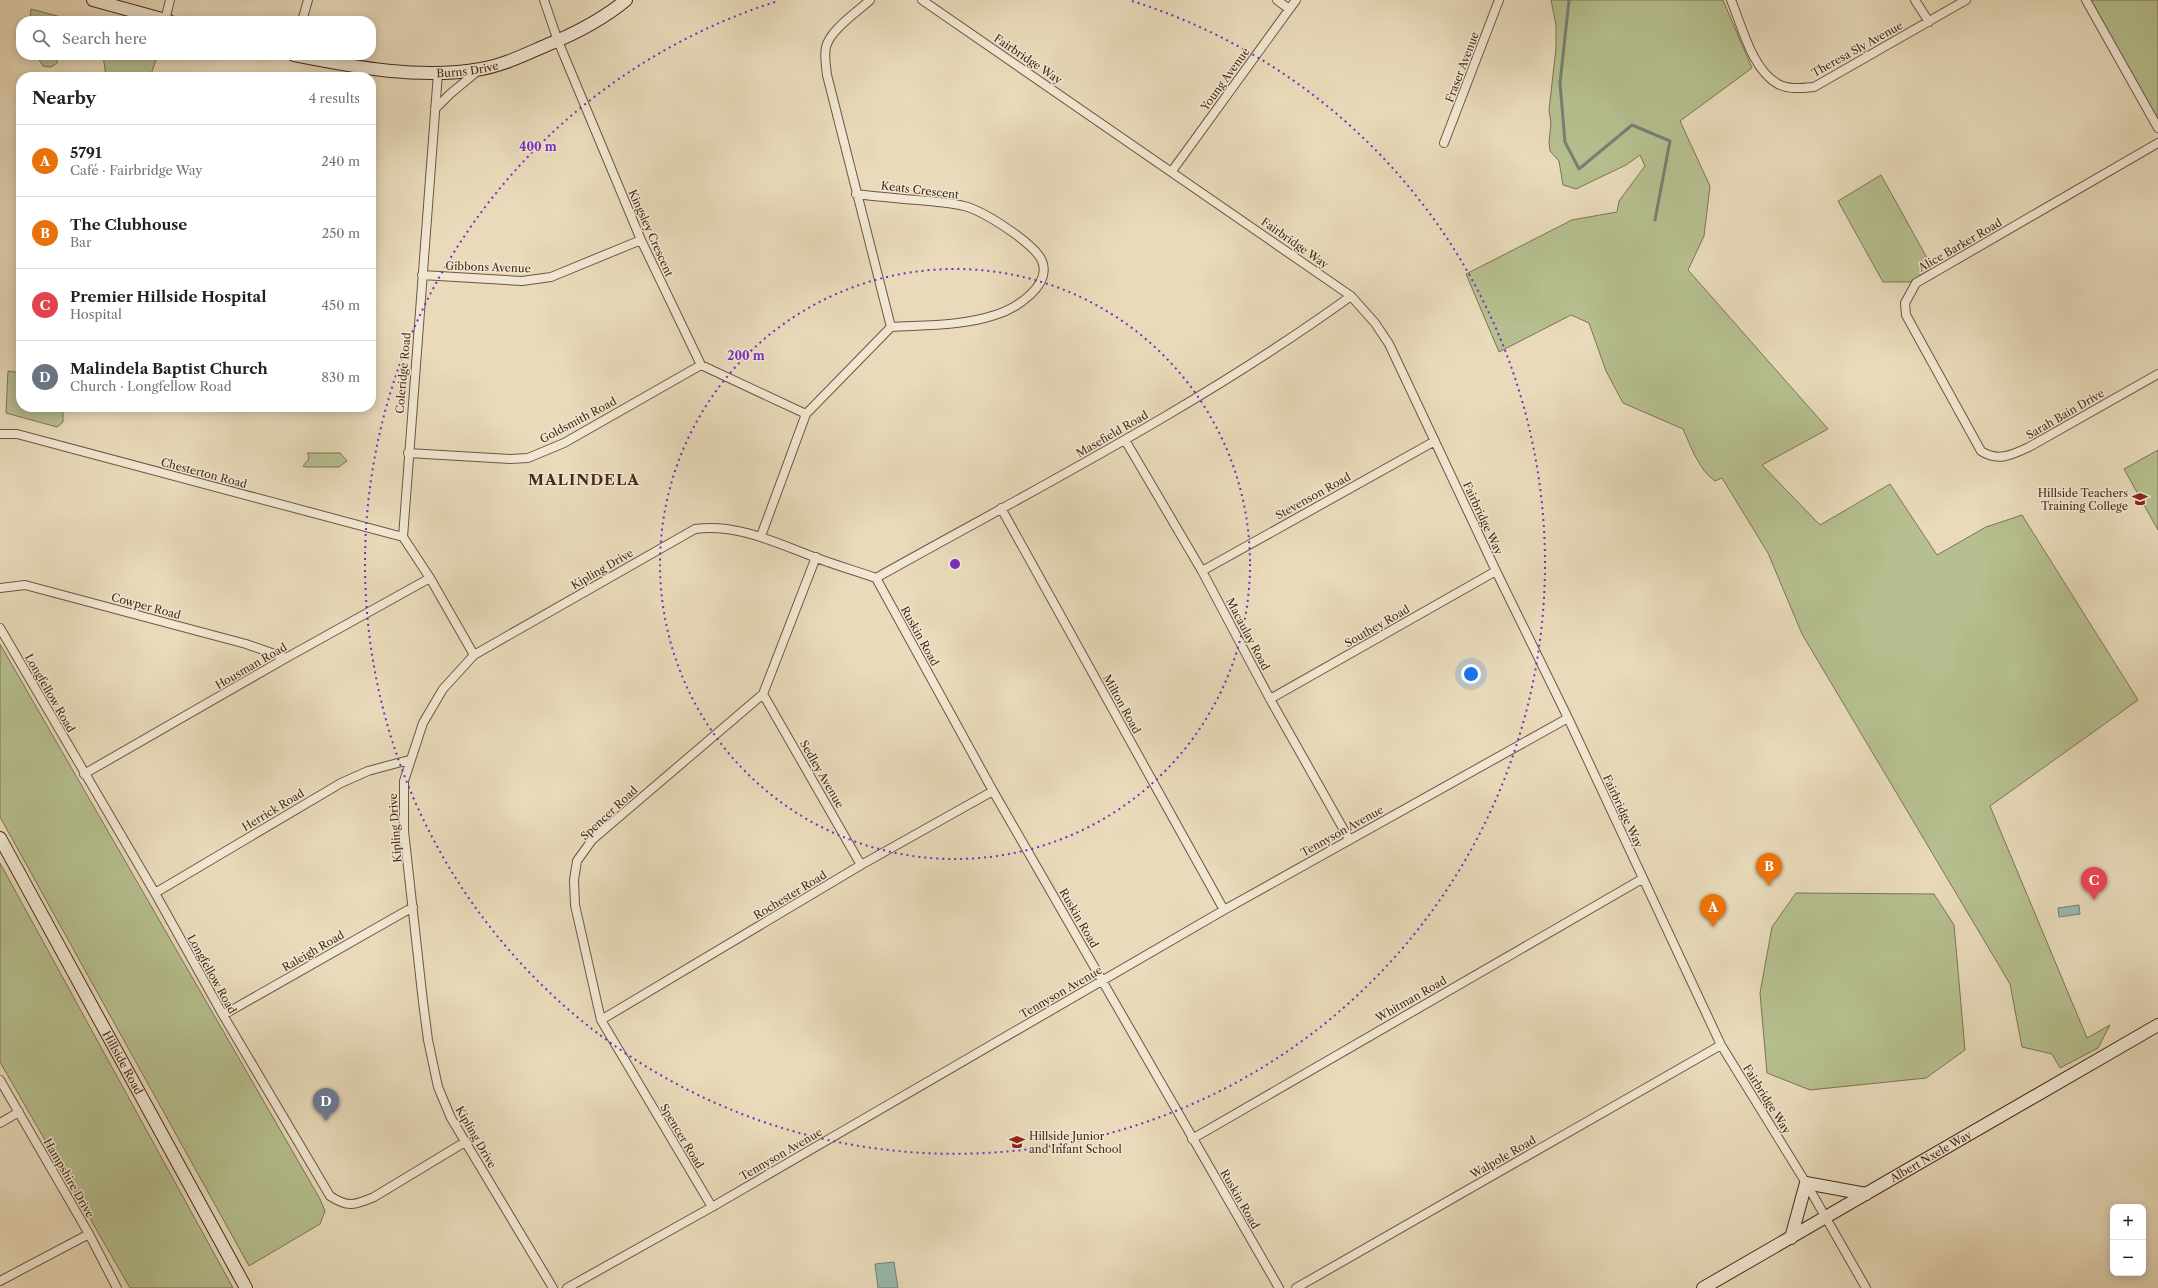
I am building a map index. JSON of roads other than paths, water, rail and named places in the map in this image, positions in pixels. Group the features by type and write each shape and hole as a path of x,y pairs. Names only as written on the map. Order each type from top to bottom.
{"main road":[{"path":"93,0 152,16"},
{"name":"Burns Drive","path":"321,60 358,67 438,73 481,69 502,64 558,40 585,27 626,0"},
{"name":"Hillside Road","path":"0,838 246,1288"},
{"name":"Albert Nxele Way","path":"1703,1288 2158,1025"},
{"path":"1791,1238 1806,1183 1866,1194"}],"street":[{"path":"168,16 170,0"},
{"path":"303,16 308,0"},
{"name":"Kingsley Crescent","path":"544,0 558,40 641,240 701,365"},
{"path":"761,536 806,414 890,327 827,75 826,47 831,35 870,0"},
{"name":"Fairbridge Way","path":"922,0 1172,171 1351,296 1375,323 1389,344 1496,571 1568,718 1720,1045 1806,1183 1866,1288"},
{"path":"1277,0 1290,9"},
{"name":"Young Avenue","path":"1172,171 1296,0"},
{"name":"Fraser Avenue","path":"1444,143 1500,0"},
{"name":"Theresa Sly Avenue","path":"1731,0 1758,65 1778,84 1790,88 1814,87 1966,0"},
{"path":"1915,0 1929,22"},
{"path":"2086,0 2158,128"},
{"path":"435,109 450,94 481,69"},
{"name":"Coleridge Road","path":"402,537 438,73"},
{"name":"Alice Barker Road","path":"1981,451 1906,315 1905,302 1908,294 1916,283 2158,143"},
{"name":"Keats Crescent","path":"856,194 951,204 972,208 991,218 1033,249 1042,262 1043,272 1039,287 1028,298 998,315 970,322 890,327"},
{"name":"Gibbons Avenue","path":"422,275 522,281 551,277 641,240"},
{"name":"Masefield Road","path":"876,578 1125,440 1291,340 1351,296"},
{"path":"701,365 806,414"},
{"name":"Goldsmith Road","path":"408,453 510,459 528,458 564,443 701,365"},
{"name":"Sarah Bain Drive","path":"1981,451 1995,457 2008,456 2015,453 2158,374"},
{"name":"Chesterton Road","path":"0,434 16,434 402,537"},
{"name":"Macaulay Road","path":"1125,440 1202,571 1270,699 1349,839"},
{"name":"Stevenson Road","path":"1202,571 1435,441"},
{"name":"Milton Road","path":"1001,508 1224,910"},
{"name":"Kipling Drive","path":"553,1288 450,1118 436,1079 428,1040 403,808 404,781 409,760 423,723 443,689 474,654 692,530 708,527 761,536 876,578"},
{"path":"402,537 430,578 474,654"},
{"name":"Spencer Road","path":"712,1207 601,1020 575,905 574,880 577,860 592,840 763,694 816,557"},
{"name":"Southey Road","path":"1270,699 1496,571"},
{"name":"Housman Road","path":"84,774 286,658 430,578"},
{"name":"Ruskin Road","path":"876,578 993,791 1279,1288"},
{"name":"Cowper Road","path":"0,588 25,585 246,644 286,658"},
{"name":"Longfellow Road","path":"0,628 84,774 155,893 223,1015 330,1196 343,1204 358,1204 374,1197 465,1142"},
{"name":"Sedley Avenue","path":"763,694 861,865"},
{"name":"Tennyson Avenue","path":"567,1288 712,1207 1224,910 1568,718"},
{"name":"Herrick Road","path":"155,893 342,783 368,771 409,760"},
{"name":"Rochester Road","path":"601,1020 861,865 993,791"},
{"name":"Whitman Road","path":"1192,1138 1642,879"},
{"name":"Raleigh Road","path":"223,1015 413,907"},
{"name":"Walpole Road","path":"1296,1288 1720,1045"},
{"name":"Hampshire Drive","path":"0,1080 20,1112 89,1234 117,1288"},
{"path":"0,1123 20,1112"},
{"path":"0,1280 89,1234"}],"water":[{"path":"2079,905 2080,914 2059,917 2058,908"},
{"path":"894,1262 898,1288 878,1288 875,1264"}],"waterway":[{"path":"1569,0 1560,83 1565,142 1579,169 1632,125 1670,141 1655,220"}],"place":[{"name":"Hillside Teachers Training College","path":"2140,499"},
{"name":"The Clubhouse","path":"1769,886"},
{"name":"Premier Hillside Hospital","path":"2094,900"},
{"name":"5791","path":"1713,927"},
{"name":"Malindela Baptist Church","path":"326,1121"},
{"name":"Hillside Junior and Infant School","path":"1017,1142"}],"district":[{"name":"MALINDELA","path":"584,480"}]}
